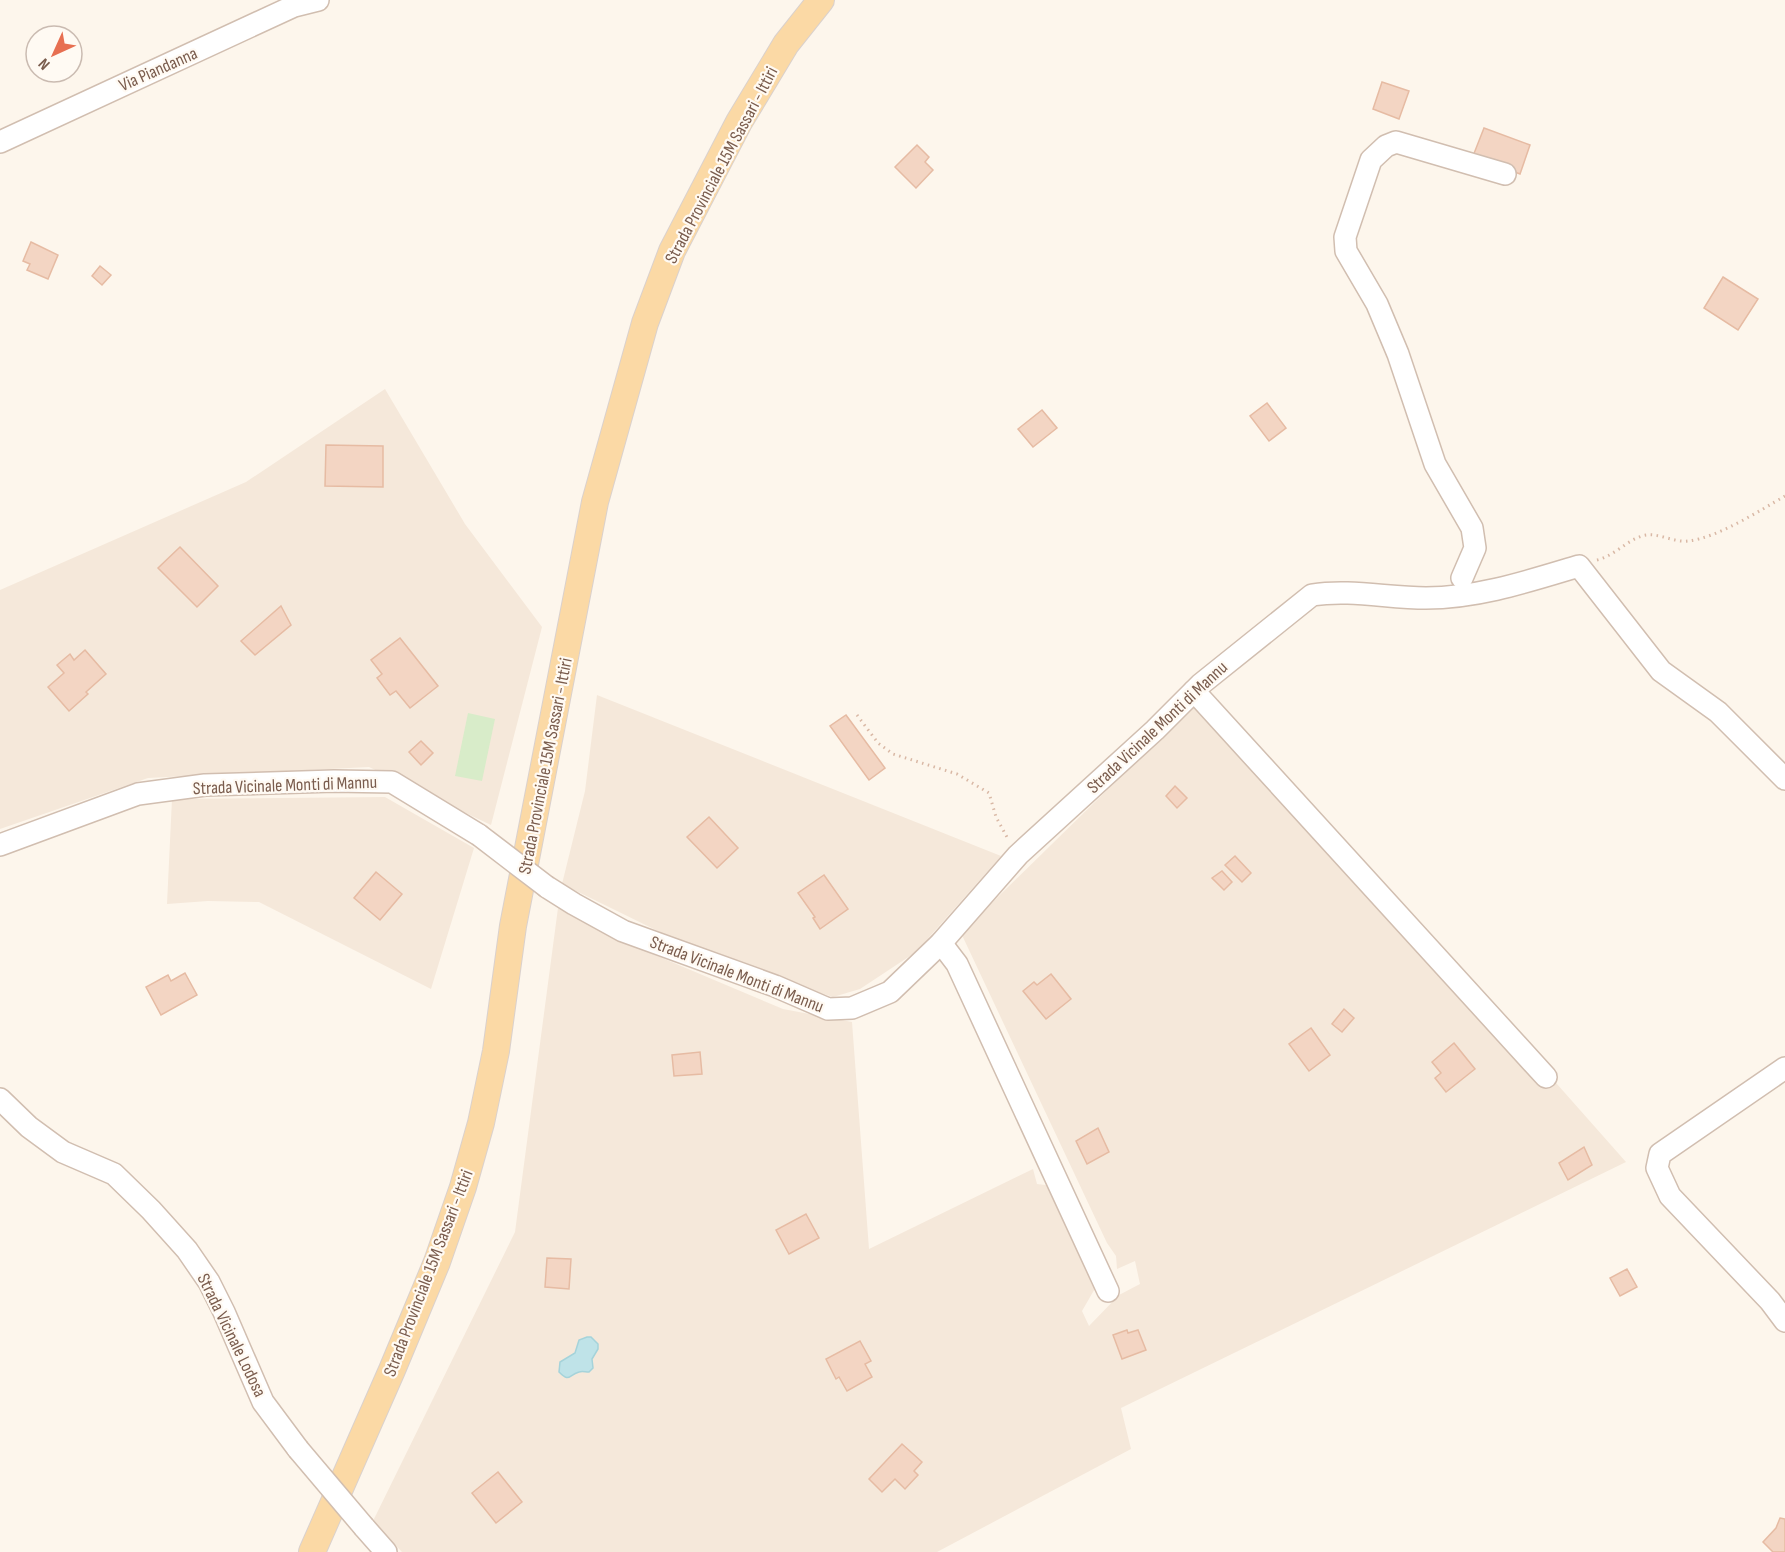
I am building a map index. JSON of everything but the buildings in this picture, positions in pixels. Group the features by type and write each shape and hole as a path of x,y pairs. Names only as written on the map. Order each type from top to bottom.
{"main road":[{"name":"Strada Provinciale 15M Sassari - Ittiri","path":"312,1552 437,1262 464,1187 481,1123 496,1051 513,926 595,502 645,323 672,251 739,122 786,44 821,0"}],"street":[{"name":"Via Piandanna","path":"0,142 294,6 318,0"},
{"path":"1462,578 1475,548 1472,528 1435,464 1398,354 1377,304 1346,252 1345,237 1371,160 1386,146 1396,142 1505,174"},
{"path":"1579,566 1661,671 1718,712 1785,779"},
{"name":"Strada Vicinale Monti di Mannu","path":"0,845 138,794 205,785 392,782 479,835 547,887 623,931 775,986 828,1009 852,1008 890,992 941,943 1018,855 1155,730 1194,691 1312,595 1335,592 1427,598 1460,595 1494,590 1579,566"},
{"path":"1194,691 1546,1077"},
{"path":"941,943 957,964 1108,1291"},
{"path":"1785,1068 1660,1154 1657,1168 1670,1196 1770,1301 1785,1321"},
{"name":"Strada Vicinale Lodosa","path":"0,1099 29,1127 63,1152 114,1174 187,1250 209,1282 263,1402 298,1449 386,1552"}],"path":[{"path":"1579,566 1604,559 1642,536 1656,535 1687,541 1712,533 1744,519 1785,496"},
{"path":"857,715 878,743 893,754 957,774 989,793 1002,830 1018,855"}],"shaded area":[{"path":"385,389 465,524 542,627 491,825 369,767 148,778 0,829 0,590 246,482"},
{"path":"597,695 1001,856 916,952 860,989 833,997 747,969 726,956 668,936 562,884 585,791"},
{"path":"1214,696 1626,1162 1121,1408 1131,1449 937,1552 402,1552 373,1521 515,1232 558,908 636,947 783,1009 852,1022 869,1249 1033,1169 1037,1184 1054,1186 1097,1285 1082,1311 1089,1326 1119,1295 1140,1284 1135,1261 1117,1269 1116,1256 1107,1243 961,933 1194,705"},
{"path":"385,797 474,848 431,989 259,902 208,901 167,904 172,799"}],"green space":[{"path":"468,713 495,719 482,781 455,776"}],"water":[{"path":"591,1337 598,1344 598,1349 592,1359 593,1368 589,1372 575,1373 565,1377 559,1372 560,1362 575,1353 579,1340"}]}
